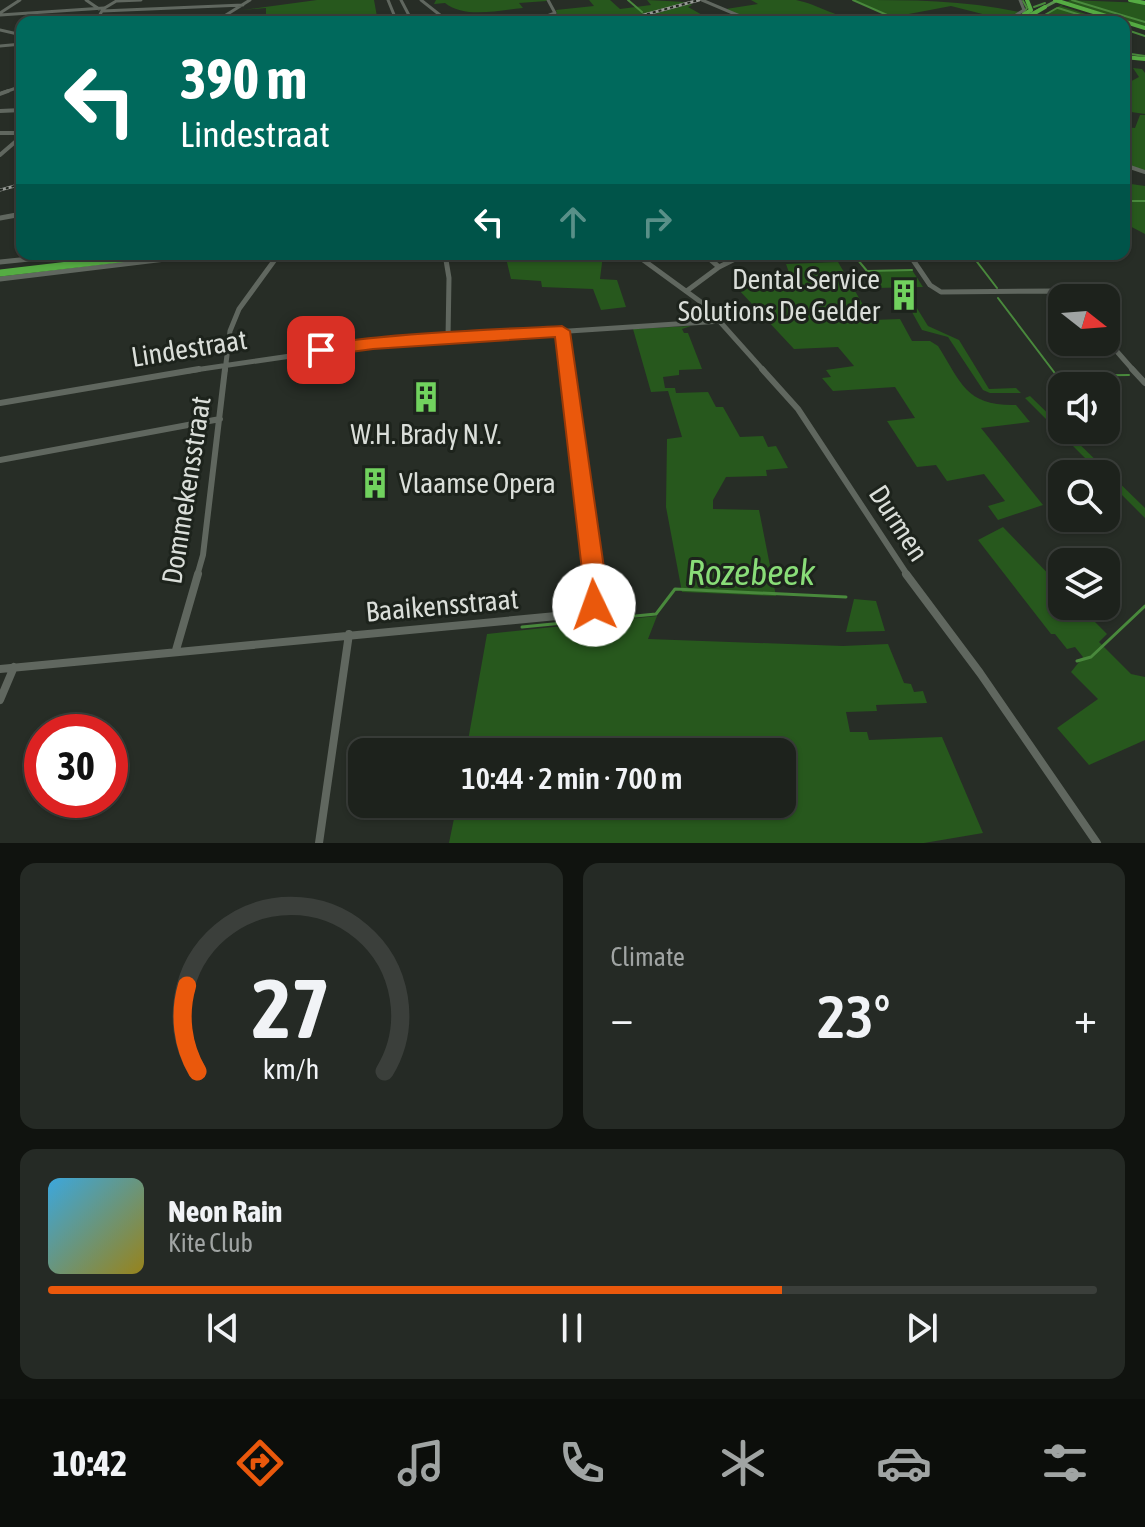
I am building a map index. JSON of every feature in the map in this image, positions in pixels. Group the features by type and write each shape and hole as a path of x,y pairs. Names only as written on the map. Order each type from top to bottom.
{"highway":[{"path":"1047,0 1066,2 1102,16"},
{"path":"1056,0 1105,16"},
{"path":"1131,0 1143,1"},
{"path":"1031,16 1045,7"},
{"path":"1034,16 1039,14"},
{"path":"0,273 86,260"},
{"path":"0,273 111,260"}],"main road":[{"path":"1045,7 1056,0"},
{"path":"1039,14 1066,2"}],"street":[{"path":"0,14 20,0"},
{"path":"86,0 101,9"},
{"path":"98,16 101,9 117,1 141,0"},
{"path":"421,0 441,16"},
{"path":"547,16 555,13 548,0"},
{"path":"702,0 740,16"},
{"path":"1015,16 1024,11 1025,5 1020,0"},
{"path":"402,2 408,2"},
{"path":"0,14 245,4"},
{"path":"223,16 235,6"},
{"path":"0,155 16,140"},
{"path":"0,273 142,260"},
{"name":"Dommekensstraat","path":"176,650 203,555 234,318 275,260"},
{"path":"446,260 449,278 448,338"},
{"name":"Durmen","path":"644,260 688,290 722,321 813,428 892,554 980,673 1097,843"},
{"path":"711,260 719,267"},
{"path":"688,290 733,260"},
{"path":"913,260 930,285 941,292 1048,291"},
{"name":"Lindestraat","path":"0,403 226,364 373,344 722,321"},
{"name":"Baaikensstraat","path":"0,669 588,613 596,596 562,331"},
{"path":"1120,355 1145,383"},
{"path":"0,460 220,419"},
{"name":"Baaikensstraat","path":"319,843 349,634"},
{"path":"0,700 14,667"}],"green space":[{"path":"317,0 374,0 377,16 266,16 266,8 242,10"},
{"path":"436,0 547,1 519,3 523,8 472,12 445,3 434,4"},
{"path":"589,0 610,0 620,9 651,5 647,0 686,2 636,16 552,16 557,14 556,10 594,6"},
{"path":"751,0 796,0 841,16 742,16 726,9 758,4"},
{"path":"854,0 958,3 1019,12 1012,16 990,16 951,6 891,16"},
{"path":"1070,0 1145,3 1145,27 1130,22 1130,16 1111,16 1068,2 1061,6 1092,16 1042,16"},
{"path":"690,4 688,7 704,16 647,16"},
{"path":"1133,68 1142,69 1145,73 1145,114 1130,112 1130,82 1139,77"},
{"path":"1140,115 1145,115 1145,171 1130,166 1130,128 1135,128"},
{"path":"1130,184 1145,186 1145,234 1130,226"},
{"path":"506,260 602,260 600,279 617,280 626,307 601,310 593,289 542,287 541,281 511,279"},
{"path":"838,262 872,320 900,319 912,341 930,341 938,346 960,382 976,397 986,402 1016,405 1030,422 981,428 1043,505 998,520 988,506 1005,501 984,474 947,481 936,465 917,467 887,421 915,418 895,387 833,391 822,378 831,377 826,370 854,366 838,347 794,349 738,289 794,287 786,264"},
{"path":"912,270 923,287 875,288 865,271"},
{"path":"908,305 915,305 928,326 959,340 989,389 1016,388 1021,393 990,393 983,390 948,337 922,330"},
{"path":"691,326 682,329 688,333 702,369 679,370 679,375 663,377 665,388 675,388 676,393 708,392 716,407 723,407 740,437 763,436 768,447 776,446 788,468 766,470 767,476 726,477 713,500 713,509 759,510 776,596 682,592 666,507 667,439 682,437 668,391 651,392 633,329"},
{"path":"1030,396 1048,414 1048,421 1025,398"},
{"path":"1071,444 1079,444 1096,460 1087,460"},
{"path":"1120,484 1145,508 1145,518 1120,493"},
{"path":"1003,527 1048,574 1048,620 1093,620 1107,634 1099,642 1131,674 1145,677 1145,740 1089,765 1057,728 1098,699 1071,672 1083,657 1075,647 1067,649 1055,634 1051,634 978,540"},
{"path":"854,599 876,601 885,631 846,632"},
{"path":"657,616 648,639 843,646 888,644 904,683 911,684 914,692 923,691 927,703 876,705 877,711 846,712 850,732 867,732 869,740 942,737 983,833 924,843 449,843 454,818 796,818 796,738 468,738 487,634"}],"waterway":[{"path":"628,0 642,12"},
{"path":"853,0 889,16"},
{"path":"1072,0 1125,16"},
{"path":"1023,1 1027,8 1023,13"},
{"path":"1034,7 1045,3"},
{"path":"1043,16 1057,8"},
{"path":"1058,8 1084,16"},
{"path":"1130,17 1145,22"},
{"path":"1130,31 1145,36"},
{"path":"1130,54 1145,56"},
{"path":"1130,201 1145,201"},
{"path":"858,260 867,271 912,270"},
{"path":"976,260 997,288"},
{"path":"998,298 1057,376 1129,375"},
{"name":"Rozebeek","path":"522,627 656,614 675,589 846,597"},
{"name":"Rozebeek","path":"1077,661 1091,657 1145,606"}],"railway":[{"path":"640,16 699,0"},
{"path":"0,190 16,186"}],"place":[{"name":"Dental Service Solutions De Gelder","path":"904,295"},
{"name":"W.H. Brady N.V.","path":"426,397"},
{"name":"Vlaamse Opera","path":"375,483"}],"route":[{"path":"321,350 562,331 596,596 594,605"}]}
